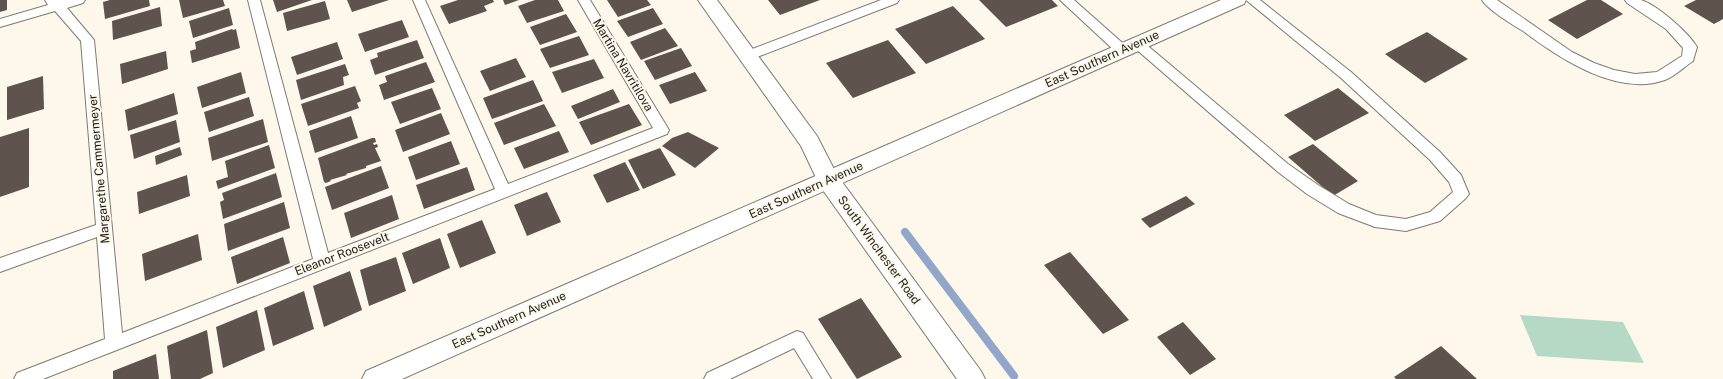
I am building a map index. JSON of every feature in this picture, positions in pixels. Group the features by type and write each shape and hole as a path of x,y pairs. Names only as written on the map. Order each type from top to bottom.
{"main road":[{"name":"South Winchester Road","path":"707,0 810,142 828,180 972,379"},
{"name":"East Southern Avenue","path":"375,379 1237,0"}],"lane":[{"path":"0,23 54,3 79,0"},
{"path":"254,0 322,262"},
{"path":"419,0 504,191"},
{"name":"Martina Navritilova","path":"584,0 662,130"},
{"path":"747,56 893,0"},
{"path":"1066,0 1322,197 1379,222 1400,225 1417,225 1430,220 1454,203 1461,194 1456,179 1435,156 1346,75 1252,0"},
{"path":"1488,0 1564,53 1587,67 1605,74 1631,79 1658,77 1688,58 1690,47 1670,24 1631,0"},
{"name":"Margarethe Cammermeyer","path":"54,3 87,40 114,343"},
{"name":"Eleanor Roosevelt","path":"23,379 662,130"},
{"path":"0,265 104,228"},
{"path":"713,379 797,338 822,379"}],"green space":[{"path":"1520,315 1623,322 1644,363 1537,356"}],"building":[{"path":"0,0 7,0 7,10 0,12"},
{"path":"110,0 149,0 150,6 105,19 103,2"},
{"path":"179,0 223,0 225,6 183,18"},
{"path":"273,0 312,0 277,12"},
{"path":"347,0 389,0 352,12"},
{"path":"458,0 493,0 494,2 484,6 487,11 449,24 440,6"},
{"path":"503,0 519,0 505,5"},
{"path":"535,0 558,0 564,11 527,23 518,6"},
{"path":"607,0 647,0 651,5 618,17"},
{"path":"768,0 820,0 780,15"},
{"path":"979,0 1052,0 1058,6 1006,27"},
{"path":"1587,0 1601,0 1623,14 1577,39 1548,20"},
{"path":"1696,0 1723,0 1723,19 1714,24 1684,6"},
{"path":"325,1 330,19 287,31 283,13"},
{"path":"953,6 985,39 926,64 895,29"},
{"path":"160,7 162,26 113,40 112,21"},
{"path":"229,8 233,25 193,38 189,21"},
{"path":"653,8 663,24 628,37 617,21"},
{"path":"566,14 577,32 540,45 530,27"},
{"path":"402,20 409,37 365,52 358,34"},
{"path":"665,28 678,46 641,60 630,42"},
{"path":"232,29 236,29 240,48 192,63 190,51 196,49 195,42"},
{"path":"1427,32 1468,59 1425,83 1385,54"},
{"path":"579,36 589,55 550,68 540,49"},
{"path":"417,40 424,58 375,75 370,60 378,57 377,53"},
{"path":"888,40 916,73 853,98 826,63"},
{"path":"337,42 343,59 297,75 291,57"},
{"path":"681,48 692,66 655,80 644,61"},
{"path":"166,51 168,69 122,84 120,64"},
{"path":"516,58 526,77 490,91 480,71"},
{"path":"594,59 604,78 562,93 552,72"},
{"path":"426,62 435,82 384,100 379,85 387,82 385,76"},
{"path":"345,64 349,75 343,77 344,85 301,100 296,80"},
{"path":"241,72 246,93 202,108 197,87"},
{"path":"695,72 707,91 670,104 659,85"},
{"path":"43,76 44,109 7,120 7,87"},
{"path":"533,80 543,101 492,119 483,98"},
{"path":"355,86 361,101 357,103 359,108 308,126 301,104"},
{"path":"432,88 441,109 400,124 391,102"},
{"path":"1338,88 1369,113 1315,141 1284,115"},
{"path":"613,89 620,102 578,119 571,106"},
{"path":"174,93 178,114 128,131 125,110"},
{"path":"249,97 254,116 209,132 204,112"},
{"path":"544,104 556,126 504,145 494,123"},
{"path":"629,104 642,125 591,145 579,122"},
{"path":"441,113 450,134 403,152 395,130"},
{"path":"351,116 358,138 315,153 309,131"},
{"path":"263,119 268,142 212,161 208,138"},
{"path":"176,120 180,142 134,159 130,135"},
{"path":"29,128 29,187 0,197 0,137"},
{"path":"559,131 569,152 524,169 514,148"},
{"path":"688,132 719,148 695,168 662,146 672,138"},
{"path":"375,138 376,142 373,143 374,145 377,144 378,147 375,148 381,161 366,166 366,168 330,180 331,181 326,183 324,182 318,158"},
{"path":"451,141 460,164 416,180 408,157"},
{"path":"1313,144 1358,181 1333,196 1288,157"},
{"path":"269,145 275,168 218,189 216,181 228,177 225,161"},
{"path":"180,147 182,155 156,165 155,156"},
{"path":"660,148 676,175 643,189 628,160"},
{"path":"625,162 640,190 607,203 593,175"},
{"path":"381,166 389,188 332,210 325,187"},
{"path":"467,167 475,190 424,209 416,185"},
{"path":"276,173 282,197 223,219 220,202 224,200 222,193"},
{"path":"187,175 190,196 139,214 137,192"},
{"path":"547,192 561,222 527,236 514,205"},
{"path":"392,195 399,219 351,238 344,213"},
{"path":"1186,196 1195,204 1150,228 1141,219"},
{"path":"284,202 290,228 228,251 224,224"},
{"path":"482,220 496,253 460,268 447,234"},
{"path":"198,234 202,260 145,281 142,254"},
{"path":"283,237 290,263 237,284 231,257"},
{"path":"440,238 450,268 413,284 402,253"},
{"path":"1070,252 1129,320 1103,334 1044,265"},
{"path":"396,257 406,291 369,306 360,270"},
{"path":"350,271 362,310 324,327 313,286"},
{"path":"304,291 314,329 273,346 264,308"},
{"path":"861,298 902,357 857,379 818,319"},
{"path":"257,310 265,350 223,368 216,327"},
{"path":"1183,322 1216,359 1190,375 1157,337"},
{"path":"207,330 213,373 200,379 171,379 167,346"},
{"path":"1441,346 1477,379 1396,379 1394,377"},
{"path":"156,354 159,379 113,379 113,371"}],"waterway":[{"path":"905,232 1014,376"}]}
